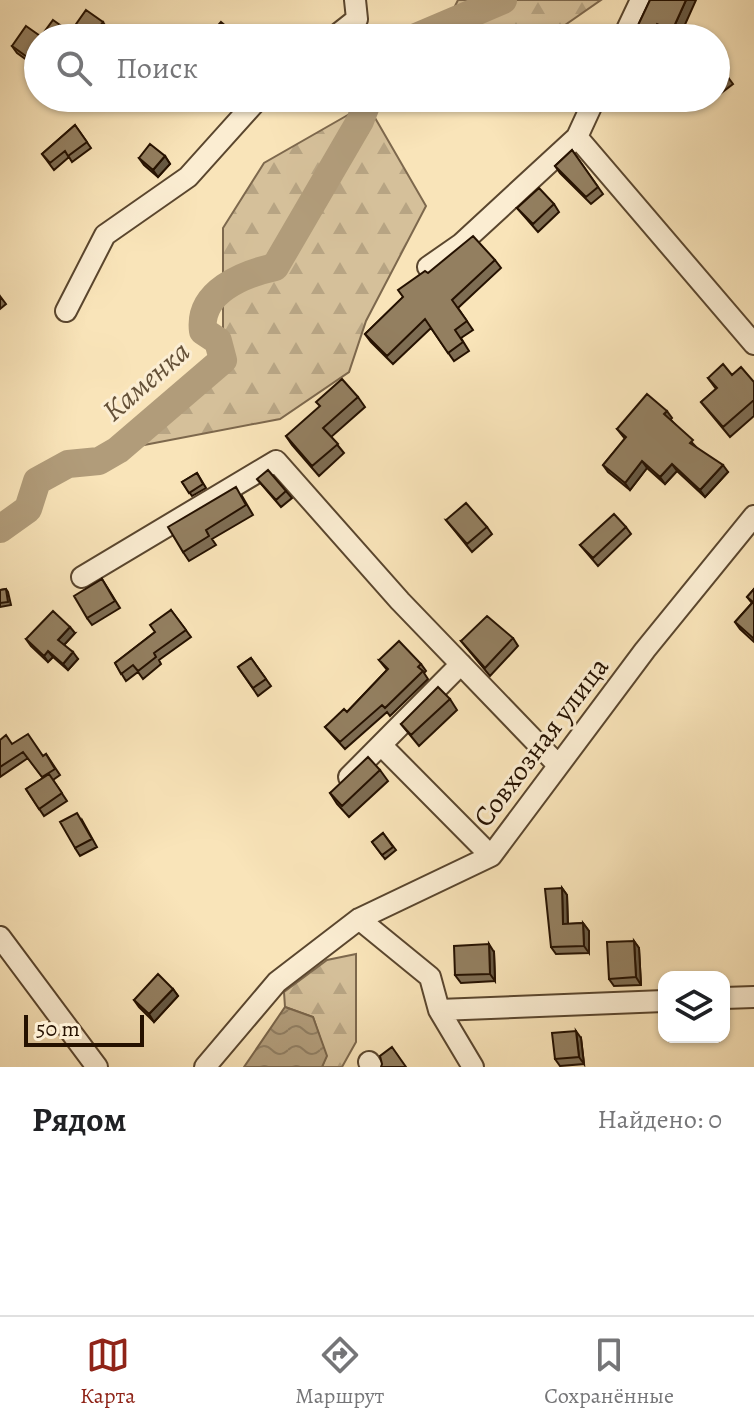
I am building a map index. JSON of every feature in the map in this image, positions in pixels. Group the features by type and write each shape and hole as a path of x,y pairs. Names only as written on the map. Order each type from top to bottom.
{"street":[{"path":"351,24 357,19 355,0"},
{"path":"630,24 641,0"},
{"path":"66,311 105,235 188,177 246,112"},
{"path":"428,267 461,244 577,137 589,112"},
{"path":"577,137 754,344"},
{"path":"82,577 276,461 461,664 558,765"},
{"name":"Совхозная улица","path":"205,1067 277,982 359,919 491,856 645,650 751,529"},
{"path":"331,793 382,746 461,664"},
{"path":"382,746 491,856"},
{"path":"359,919 430,977 439,1010 473,1067"},
{"path":"0,937 97,1067"},
{"path":"730,998 754,997"},
{"path":"439,1010 658,1001"}],"green space":[{"path":"458,0 601,0 566,24 446,24"},
{"path":"353,112 372,112 426,206 366,321 349,372 280,419 118,450 223,360 223,228 264,163"},
{"path":"356,954 356,1042 342,1067 322,1067 326,1056 313,1017 285,1007 284,992 327,960"}],"water":[{"path":"285,1007 313,1017 327,1056 322,1067 244,1067"}],"building":[{"path":"650,0 686,0 675,24 639,24"},
{"path":"86,10 103,22 102,24 76,24"},
{"path":"24,29 24,55 12,46"},
{"path":"75,125 87,142 68,156 65,151 50,163 42,154"},
{"path":"150,144 165,156 153,170 139,158"},
{"path":"572,150 598,187 586,197 555,166"},
{"path":"539,188 554,204 533,224 517,208"},
{"path":"473,236 495,260 452,300 467,321 455,330 463,342 448,353 425,319 387,356 365,334 403,297 398,290 425,271 428,273"},
{"path":"723,364 732,375 741,367 754,382 754,400 723,427 701,402 717,388 708,378"},
{"path":"342,379 358,397 323,428 338,444 312,466 286,436 320,406 316,402"},
{"path":"647,394 693,440 690,443 723,465 700,490 672,464 660,477 642,461 625,483 603,465 626,437 617,429"},
{"path":"268,470 286,491 276,500 257,479"},
{"path":"197,473 203,484 189,493 182,482"},
{"path":"236,487 246,505 206,530 209,536 183,552 168,527"},
{"path":"466,503 487,527 467,544 446,520"},
{"path":"614,514 626,527 593,558 580,545"},
{"path":"102,579 115,601 87,618 74,596"},
{"path":"6,589 8,602 0,603 0,590"},
{"path":"754,589 753,638 735,622 753,602 747,597"},
{"path":"171,610 186,630 154,653 156,657 138,671 133,665 121,674 115,663 155,632 150,625"},
{"path":"53,611 70,627 58,640 73,652 63,664 48,651 44,656 26,639"},
{"path":"487,616 513,638 485,668 461,641"},
{"path":"399,641 421,664 418,667 423,671 385,708 382,705 340,742 325,727 344,709 347,712 388,669 379,660"},
{"path":"251,658 266,679 253,688 238,667"},
{"path":"438,687 450,699 411,735 401,724"},
{"path":"28,734 55,769 42,777 23,752 0,767 0,740 6,735 12,744"},
{"path":"368,757 380,770 342,806 330,793"},
{"path":"49,774 62,793 39,809 26,789"},
{"path":"77,813 92,839 75,848 60,822"},
{"path":"383,833 393,847 382,855 372,842"},
{"path":"562,888 563,924 583,923 584,946 551,947 545,889"},
{"path":"634,941 636,977 609,979 607,942"},
{"path":"489,944 490,974 455,975 454,946"},
{"path":"158,974 173,989 149,1014 134,1000"},
{"path":"576,1031 579,1057 555,1059 552,1033"},
{"path":"392,1047 406,1067 381,1067 380,1056"}],"waterway":[{"name":"Каменка","path":"447,24 503,0"},
{"name":"Каменка","path":"0,529 28,509 37,481 68,464 99,461 118,450 223,360 218,341 203,331 203,317 208,306 215,295 237,280 275,267 364,112"}]}
